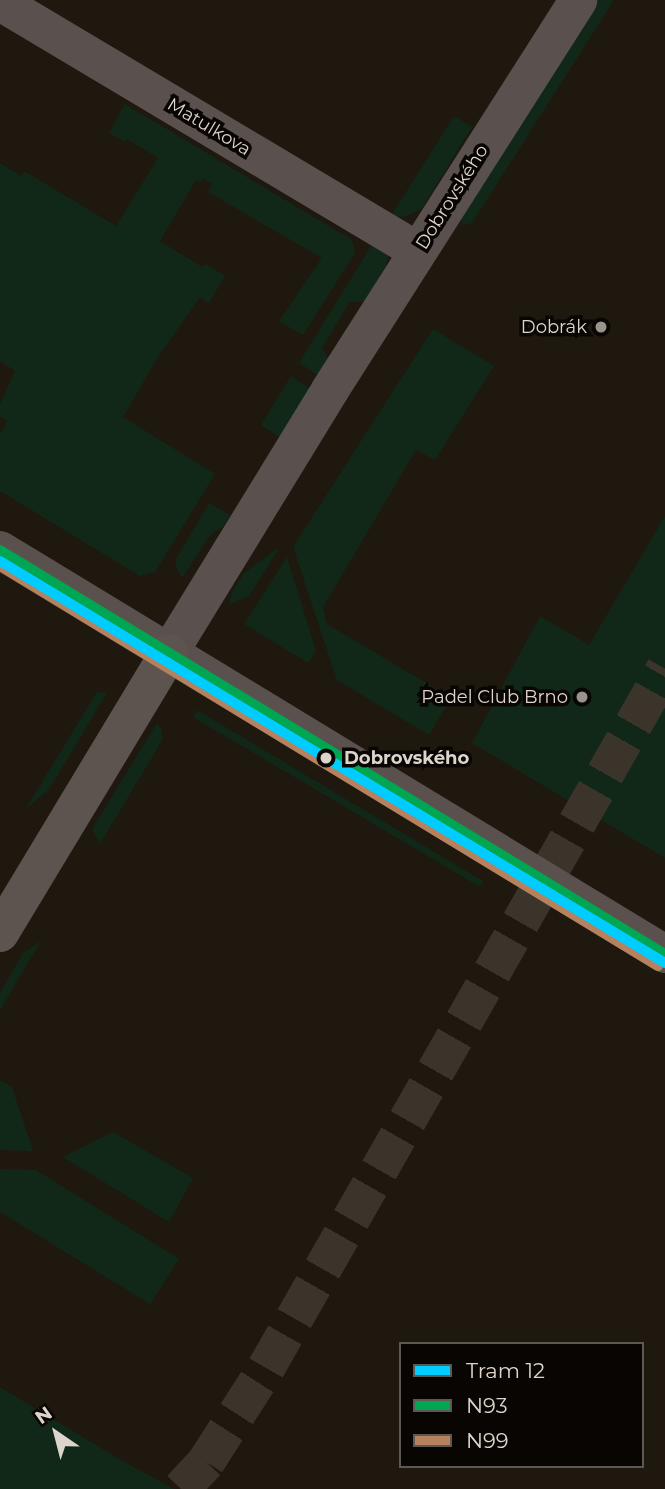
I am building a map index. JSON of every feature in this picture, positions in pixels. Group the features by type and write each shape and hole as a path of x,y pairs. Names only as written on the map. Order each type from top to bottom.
{"main road":[{"name":"Dobrovského","path":"0,933 169,653"}],"street":[{"name":"Dobrovského","path":"169,653 417,251 578,0"},
{"name":"Matulkova","path":"0,2 417,251"},
{"path":"0,550 665,954"}],"green space":[{"path":"595,0 614,0 472,223 462,225 460,213"},
{"path":"125,104 352,240 355,253 303,335 279,321 322,258 208,192 212,184 204,179 202,182 196,180 160,241 202,267 205,264 225,276 209,303 200,297 158,357 123,417 215,474 155,572 140,576 0,491 0,434 7,421 0,417 0,404 15,371 0,361 0,163 21,176 24,171 116,226 158,158 127,139 125,142 109,133"},
{"path":"454,116 472,127 422,208 404,217 391,216"},
{"path":"379,233 389,252 386,266 365,302 350,302 322,348 329,360 320,376 299,363"},
{"path":"433,329 494,366 435,460 416,450 323,607 327,624 451,698 429,735 337,680 293,547"},
{"path":"291,376 311,389 281,438 261,425"},
{"path":"209,503 230,515 223,527 211,534 182,578 176,567 176,559"},
{"name":"Padel Club Brno","path":"665,516 665,858 472,743 540,616 589,645"},
{"path":"278,550 249,596 230,604 231,594 243,574"},
{"path":"287,557 316,651 308,663 244,624"},
{"path":"97,692 107,693 50,788 25,810"},
{"path":"197,710 483,881 480,887 193,717"},
{"path":"157,723 163,739 100,844 92,829"},
{"path":"41,941 0,1010 0,993 23,953"},
{"path":"0,1080 12,1087 33,1151 0,1150"},
{"path":"113,1132 193,1178 169,1222 63,1157"},
{"path":"0,1169 36,1170 179,1259 150,1304 0,1212"},
{"path":"0,1387 119,1459 174,1489 0,1489"}],"tunnel":[{"path":"181,1489 206,1462 266,1368 665,669"}],"tram line":[{"name":"12","path":"0,561 665,963"}],"transit line":[{"name":"N93","path":"0,550 665,954"},
{"name":"N99","path":"0,566 658,966"}],"place":[{"name":"Dobrák","path":"601,327"},
{"name":"Padel Club Brno","path":"582,697"},
{"name":"Dobrovského","path":"326,758"}]}
